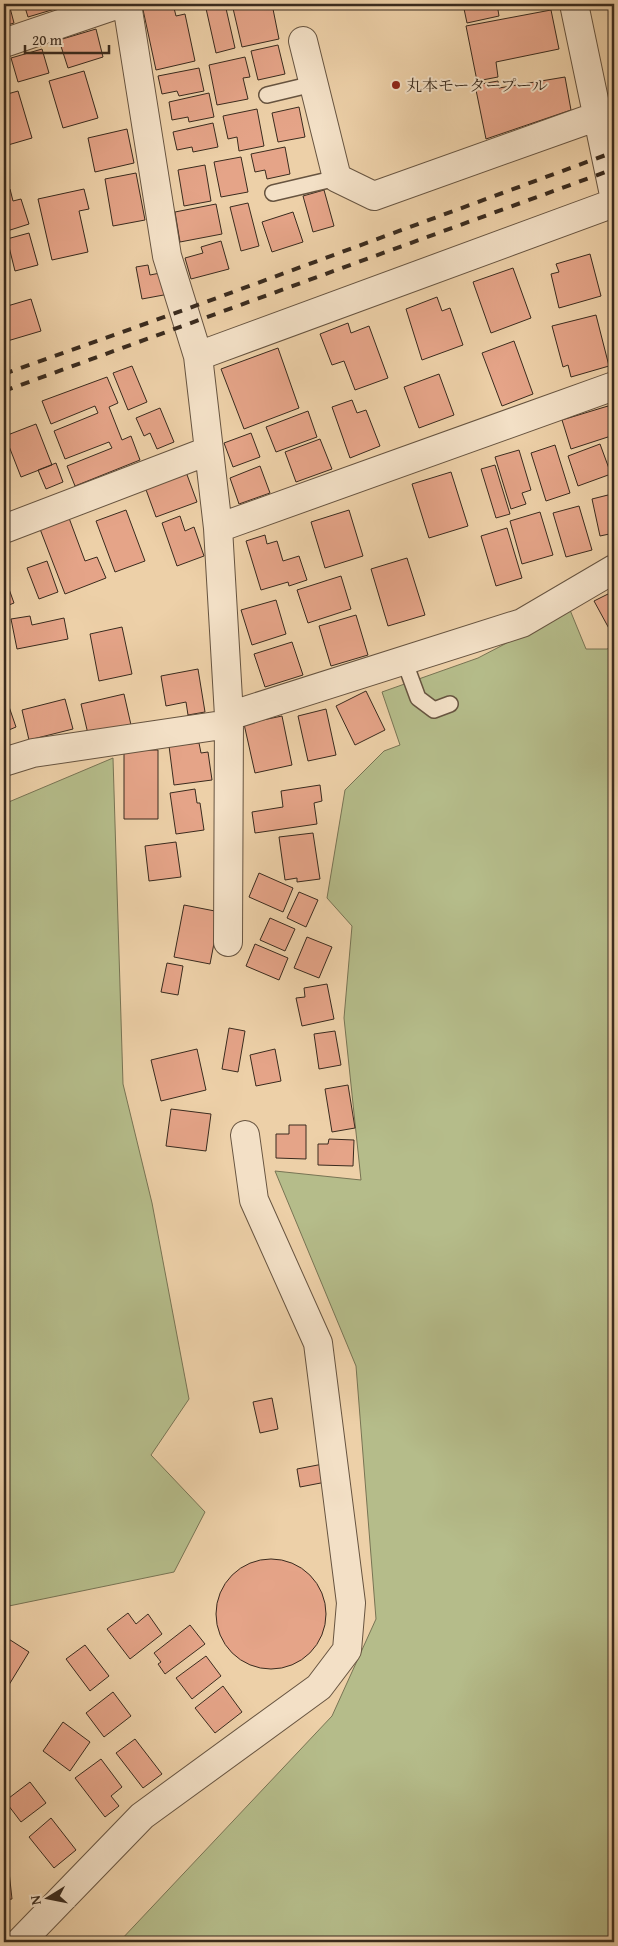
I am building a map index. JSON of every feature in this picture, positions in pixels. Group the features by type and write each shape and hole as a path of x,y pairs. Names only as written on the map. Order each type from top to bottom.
{"street":[{"path":"4,43 119,4"},
{"path":"127,4 167,256 198,356 218,528 229,720 228,942"},
{"path":"574,4 614,195"},
{"path":"303,41 337,178 374,196 598,116"},
{"path":"198,356 614,202"},
{"path":"218,528 614,386"},
{"path":"4,529 208,451"},
{"path":"4,762 33,753 229,720 404,660 522,623 614,569"},
{"path":"20,1942 142,1816 319,1687 347,1650 351,1603 318,1343 254,1200 245,1135"}],"lane":[{"path":"267,95 313,84"},
{"path":"273,193 337,178"},
{"path":"404,660 418,698 434,710 450,704"}],"green space":[{"path":"570,610 586,649 607,649 614,646 614,1942 119,1942 332,1716 376,1619 356,1366 275,1171 361,1180 344,1018 352,926 327,898 345,790 384,751 400,745 382,692 478,658"},
{"path":"113,758 123,1084 152,1203 189,1399 151,1455 205,1512 174,1572 4,1607 4,804"}],"building":[{"path":"4,4 9,4 14,23 4,26"},
{"path":"24,4 64,4 65,6 28,17"},
{"path":"173,4 176,16 185,14 195,61 156,70 142,5"},
{"path":"205,4 225,4 235,48 216,53"},
{"path":"232,4 272,4 279,39 242,47"},
{"path":"463,4 497,4 499,16 467,23"},
{"path":"551,10 559,49 496,62 498,77 477,81 466,26"},
{"path":"96,29 103,57 68,68 59,40"},
{"path":"278,45 285,74 258,80 251,51"},
{"path":"42,49 49,73 18,82 11,58"},
{"path":"614,49 614,61 610,51"},
{"path":"245,57 250,77 243,78 248,99 217,105 209,65"},
{"path":"199,68 204,91 179,96 177,91 162,94 158,76"},
{"path":"84,71 98,118 63,128 49,81"},
{"path":"565,77 571,110 486,139 475,85 498,81 499,88"},
{"path":"18,91 32,138 8,145 4,132 4,95"},
{"path":"209,93 214,117 189,122 188,117 172,120 169,102"},
{"path":"299,107 305,137 278,142 272,113"},
{"path":"257,109 264,146 239,151 237,137 228,139 223,116"},
{"path":"213,123 218,147 193,152 192,147 177,150 173,132"},
{"path":"127,129 134,163 95,172 88,138"},
{"path":"285,147 290,174 267,179 265,170 255,172 251,154"},
{"path":"241,157 248,192 221,197 214,162"},
{"path":"205,165 211,201 184,206 178,170"},
{"path":"136,173 145,220 113,226 105,179"},
{"path":"10,189 13,201 21,199 29,224 4,232 4,191"},
{"path":"84,189 89,209 79,211 88,252 52,260 38,199"},
{"path":"324,190 334,226 313,232 303,196"},
{"path":"248,203 259,246 241,251 230,207"},
{"path":"216,204 222,234 180,242 175,212"},
{"path":"293,212 303,242 272,252 262,222"},
{"path":"29,233 38,265 15,271 7,239"},
{"path":"221,241 229,269 191,279 185,258 203,253 201,247"},
{"path":"590,254 601,296 559,308 551,274 559,272 556,264"},
{"path":"148,265 150,275 165,272 169,294 142,299 136,267"},
{"path":"513,268 531,318 491,333 473,282"},
{"path":"437,297 442,311 450,308 463,345 422,360 406,309"},
{"path":"31,299 41,331 4,342 4,307"},
{"path":"596,315 609,366 571,377 568,365 563,367 552,326"},
{"path":"348,323 351,333 369,326 388,378 355,390 344,361 332,365 320,334"},
{"path":"514,341 533,394 502,406 482,353"},
{"path":"278,348 299,408 244,429 221,369"},
{"path":"132,366 147,402 128,410 113,373"},
{"path":"439,374 454,415 419,428 404,387"},
{"path":"107,377 118,403 109,407 122,440 131,436 140,460 75,486 67,466 112,448 109,442 65,459 54,431 98,413 95,406 51,424 42,401"},
{"path":"352,400 357,413 366,410 380,446 350,458 332,407"},
{"path":"608,406 614,426 614,435 571,449 562,420"},
{"path":"160,408 174,442 157,449 150,433 144,436 136,418"},
{"path":"308,411 317,437 276,452 266,427"},
{"path":"36,424 52,465 21,477 5,436"},
{"path":"251,433 260,457 233,467 224,443"},
{"path":"320,439 332,469 296,482 285,452"},
{"path":"600,444 611,474 578,486 568,456"},
{"path":"555,445 570,493 546,501 531,453"},
{"path":"519,450 531,490 522,493 526,504 511,509 495,457"},
{"path":"56,463 63,482 46,489 38,470"},
{"path":"495,465 510,514 496,518 481,469"},
{"path":"260,466 270,493 239,504 230,478"},
{"path":"186,472 197,502 156,517 145,487"},
{"path":"451,472 468,526 429,538 412,484"},
{"path":"612,494 614,533 600,536 592,499"},
{"path":"579,506 592,550 566,557 553,513"},
{"path":"126,510 145,561 115,572 96,521"},
{"path":"349,510 363,556 325,568 311,522"},
{"path":"540,512 553,555 522,564 510,521"},
{"path":"180,516 185,531 194,527 204,556 177,566 162,523"},
{"path":"69,518 85,561 97,557 106,578 65,594 40,529"},
{"path":"507,528 522,578 496,586 481,536"},
{"path":"265,535 267,544 277,541 283,561 299,556 307,580 289,586 288,582 261,590 246,541"},
{"path":"407,558 425,615 388,626 371,569"},
{"path":"47,561 58,592 39,599 27,568"},
{"path":"4,575 14,603 4,607"},
{"path":"341,576 351,609 308,623 297,590"},
{"path":"614,591 614,633 612,634 594,601"},
{"path":"276,600 286,634 252,645 241,610"},
{"path":"356,615 368,655 331,666 319,626"},
{"path":"30,616 32,625 64,618 68,639 17,649 11,619"},
{"path":"122,627 132,674 99,681 90,634"},
{"path":"292,642 303,675 265,687 254,654"},
{"path":"198,669 205,712 188,715 186,702 166,706 161,676"},
{"path":"366,691 385,730 355,745 336,706"},
{"path":"124,694 131,725 88,734 81,704"},
{"path":"4,696 16,727 4,732"},
{"path":"65,699 73,729 29,740 22,710"},
{"path":"326,709 336,755 308,761 298,716"},
{"path":"282,716 292,765 255,773 244,724"},
{"path":"199,743 201,753 208,752 212,780 174,785 169,746"},
{"path":"124,750 158,750 158,819 124,819"},
{"path":"4,773 7,787 4,788"},
{"path":"320,785 322,801 314,803 317,824 255,833 252,812 283,807 281,791"},
{"path":"195,789 197,803 200,803 204,830 176,834 170,793"},
{"path":"313,833 320,879 297,882 297,878 285,880 279,837"},
{"path":"176,842 181,877 149,881 145,846"},
{"path":"259,873 293,888 283,912 249,897"},
{"path":"299,892 318,900 306,927 287,918"},
{"path":"184,905 220,912 210,964 174,957"},
{"path":"270,918 295,929 285,951 260,940"},
{"path":"307,937 332,947 319,978 294,968"},
{"path":"255,944 288,958 279,980 246,966"},
{"path":"167,963 183,966 178,995 161,992"},
{"path":"327,984 334,1019 302,1026 296,998 305,997 304,988"},
{"path":"229,1028 245,1031 238,1072 222,1069"},
{"path":"335,1031 341,1065 319,1069 314,1034"},
{"path":"197,1049 206,1090 161,1101 151,1060"},
{"path":"275,1049 281,1081 256,1086 250,1055"},
{"path":"348,1085 355,1128 332,1132 325,1089"},
{"path":"171,1109 211,1114 206,1151 166,1146"},
{"path":"289,1125 306,1125 306,1159 276,1158 276,1134 289,1134"},
{"path":"329,1139 354,1140 353,1166 318,1165 318,1144 328,1144"},
{"path":"272,1398 278,1429 260,1433 253,1402"},
{"path":"323,1464 326,1482 300,1487 297,1469"},
{"path":"271,1559 292,1563 310,1575 322,1593 326,1614 322,1635 310,1653 292,1665 271,1669 250,1665 232,1653 220,1635 216,1614 220,1593 232,1575 250,1563"},
{"path":"128,1613 136,1624 148,1614 162,1634 130,1659 107,1629"},
{"path":"190,1625 205,1644 165,1674 158,1664 161,1662 154,1653"},
{"path":"4,1636 29,1652 4,1693"},
{"path":"85,1645 109,1676 90,1691 66,1659"},
{"path":"206,1656 221,1676 192,1699 176,1678"},
{"path":"223,1686 242,1712 215,1733 195,1708"},
{"path":"113,1692 131,1716 104,1737 86,1713"},
{"path":"63,1722 90,1742 70,1771 43,1751"},
{"path":"135,1739 162,1774 143,1788 116,1753"},
{"path":"101,1759 122,1787 111,1796 119,1806 105,1817 75,1778"},
{"path":"30,1782 46,1803 21,1822 5,1801"},
{"path":"51,1818 76,1850 54,1868 29,1837"},
{"path":"4,1826 12,1899 4,1900"}],"railway":[{"path":"4,374 614,152"},
{"path":"4,391 614,169"}],"place":[{"name":"丸本モータープール","path":"396,85"}]}
